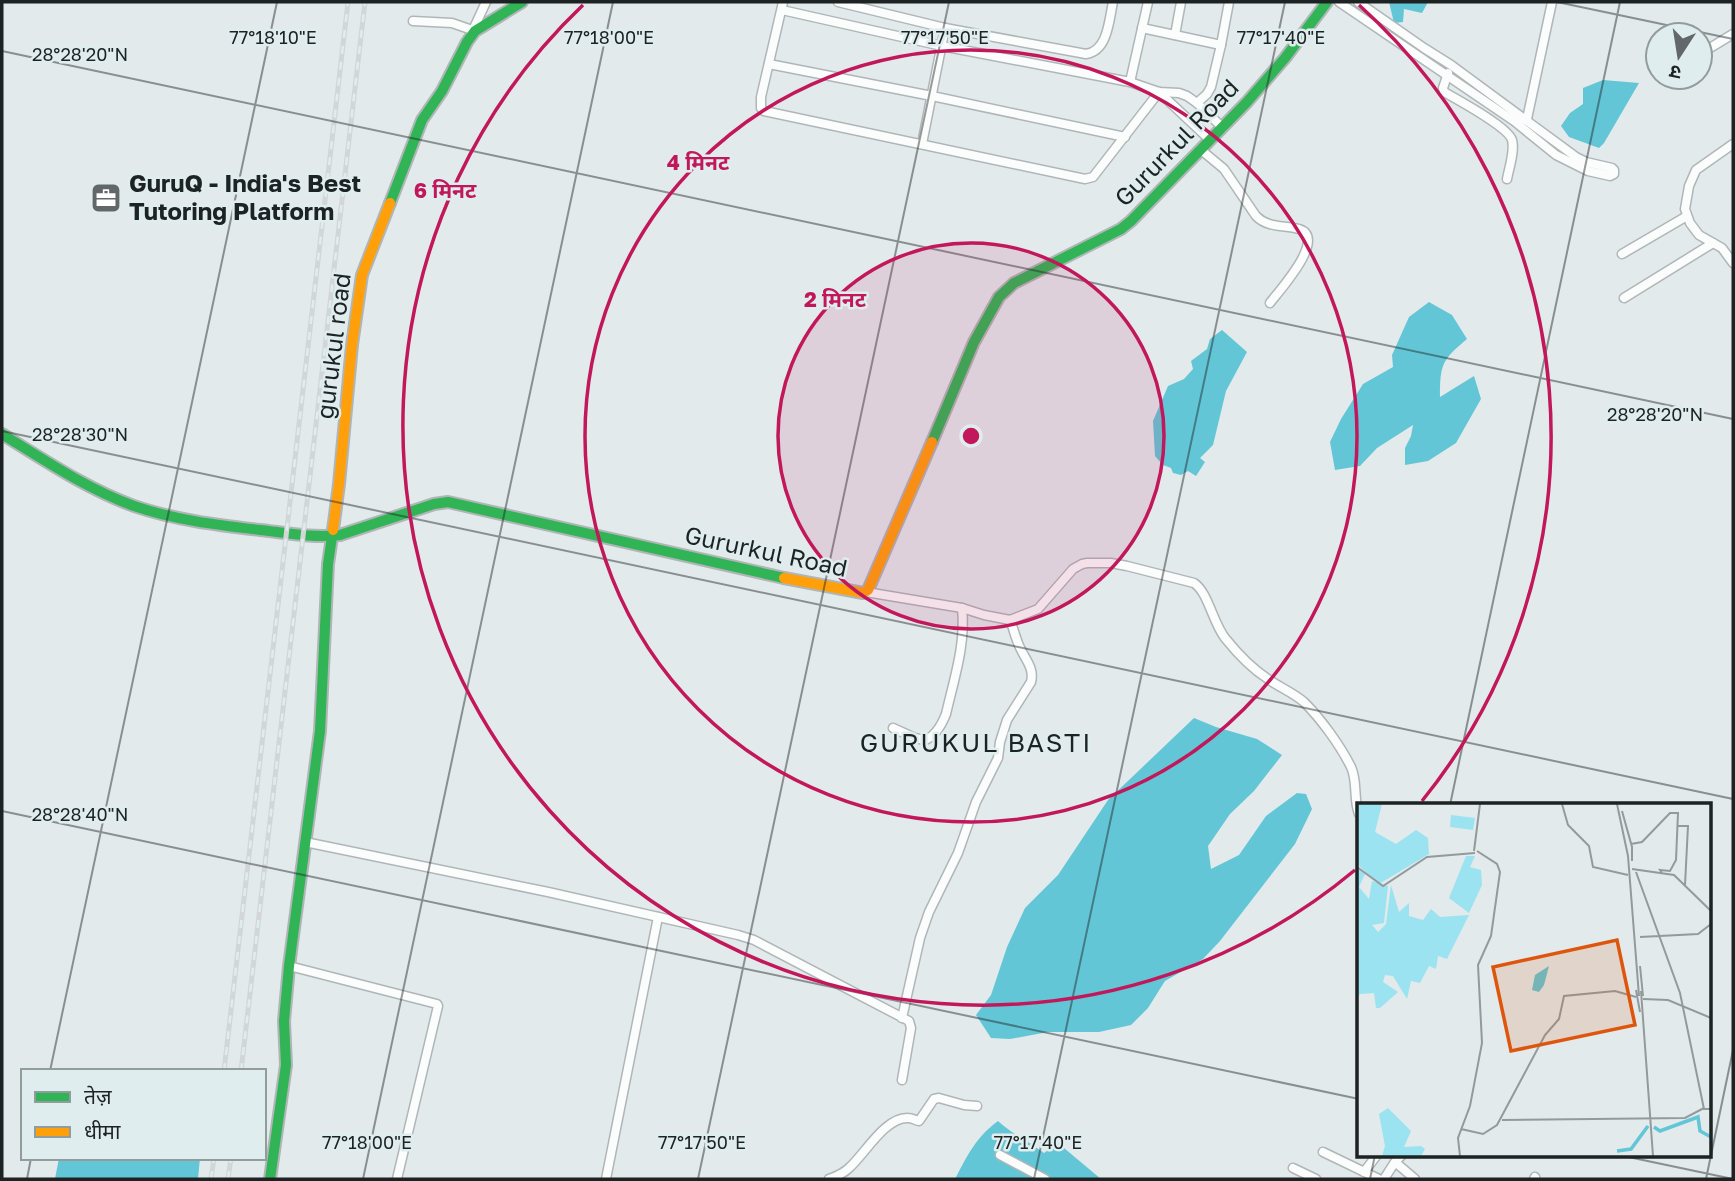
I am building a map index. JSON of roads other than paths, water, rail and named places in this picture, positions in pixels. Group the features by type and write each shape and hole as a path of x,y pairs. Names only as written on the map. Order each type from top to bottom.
{"street":[{"path":"413,21 445,22 474,31 486,2"},
{"name":"gurukul road","path":"270,1179 286,1065 284,1021 289,966 320,731 328,564 362,275 422,120 442,90 467,42 474,31 522,2"},
{"path":"838,2 945,28 1091,54 1101,45 1113,2"},
{"path":"1130,82 1148,2"},
{"path":"1175,35 1181,2"},
{"path":"1197,103 1211,87 1229,2"},
{"name":"Gururkul Road","path":"2,434 112,497 148,511 179,518 331,536 448,502 821,586 859,594 866,592 903,512 974,342 999,297 1014,283 1121,229 1223,128 1285,58 1326,2"},
{"path":"1339,2 1514,121 1556,155 1588,171 1610,176 1614,174 1612,168 1576,157 1451,65 1358,2"},
{"path":"1527,120 1552,2"},
{"path":"1159,92 1093,177 1085,179 764,111 760,106 782,6 942,47 1130,82 1159,92 1183,94 1197,103 1223,128"},
{"path":"922,144 945,28"},
{"path":"1142,28 1221,45"},
{"path":"1714,46 1733,34"},
{"path":"769,65 932,96 1125,138"},
{"path":"1451,65 1444,92 1499,126 1512,138 1507,179"},
{"path":"1159,92 1210,140"},
{"path":"1733,144 1696,170 1686,195 1685,209 1699,235 1723,248 1733,263"},
{"path":"1200,149 1224,169 1261,221 1307,234 1308,244 1302,259 1270,303"},
{"path":"1622,254 1687,216"},
{"path":"1624,298 1713,243"},
{"path":"866,592 962,608 1010,620 1038,609 1073,569 1087,563 1127,566 1198,585 1223,636 1255,669 1303,702 1339,746 1355,780 1357,810"},
{"path":"892,728 925,740 933,736 943,722 962,640 962,608"},
{"path":"902,1018 920,938 929,912 958,853 976,802 998,758 1007,720 1033,676 1010,620"},
{"path":"304,842 548,892 754,940 909,1021 911,1028 902,1080"},
{"path":"606,1179 658,917"},
{"path":"289,966 437,1004 397,1179"},
{"path":"829,1179 849,1169 886,1126 905,1118 919,1121 933,1099 977,1106"},
{"path":"1323,1152 1381,1179 1401,1156"},
{"path":"1000,1155 1045,1179"},
{"path":"1364,1172 1376,1156"},
{"path":"1395,1162 1415,1179"},
{"path":"1293,1168 1316,1179"}],"water":[{"path":"1389,2 1428,2 1422,13 1404,9 1403,22 1394,23"},
{"path":"1603,80 1639,83 1599,148 1569,137 1561,126 1570,113 1583,104 1583,88"},
{"path":"1429,302 1452,315 1467,339 1452,352 1444,364 1440,397 1474,376 1481,399 1456,443 1428,461 1405,465 1405,448 1413,425 1377,448 1360,466 1335,470 1330,442 1341,419 1363,384 1393,367 1392,355 1409,317"},
{"path":"1222,330 1247,352 1226,391 1213,445 1200,458 1205,462 1196,476 1188,471 1181,475 1173,473 1171,468 1163,465 1155,456 1153,421 1168,386 1184,379 1193,369 1191,361 1207,349 1210,339"},
{"path":"1194,718 1257,739 1282,755 1254,791 1230,814 1208,846 1211,869 1239,855 1266,816 1297,793 1306,794 1312,809 1295,844 1220,941 1203,959 1165,981 1148,1008 1131,1025 1099,1032 1048,1032 1010,1039 991,1038 976,1015 991,995 1007,947 1025,908 1058,875 1108,800"},
{"path":"998,1121 1044,1153 1058,1143 1101,1179 955,1179 978,1140"},
{"path":"59,1160 200,1160 198,1179 55,1179"}],"railway":[{"path":"224,1069 348,2"},
{"path":"241,1069 365,2"},
{"path":"211,1179 214,1160"},
{"path":"228,1179 231,1160"}],"place":[{"name":"GuruQ - India's Best Tutoring Platform","path":"106,198"}],"district":[{"name":"GURUKUL BASTI","path":"976,743"}]}
